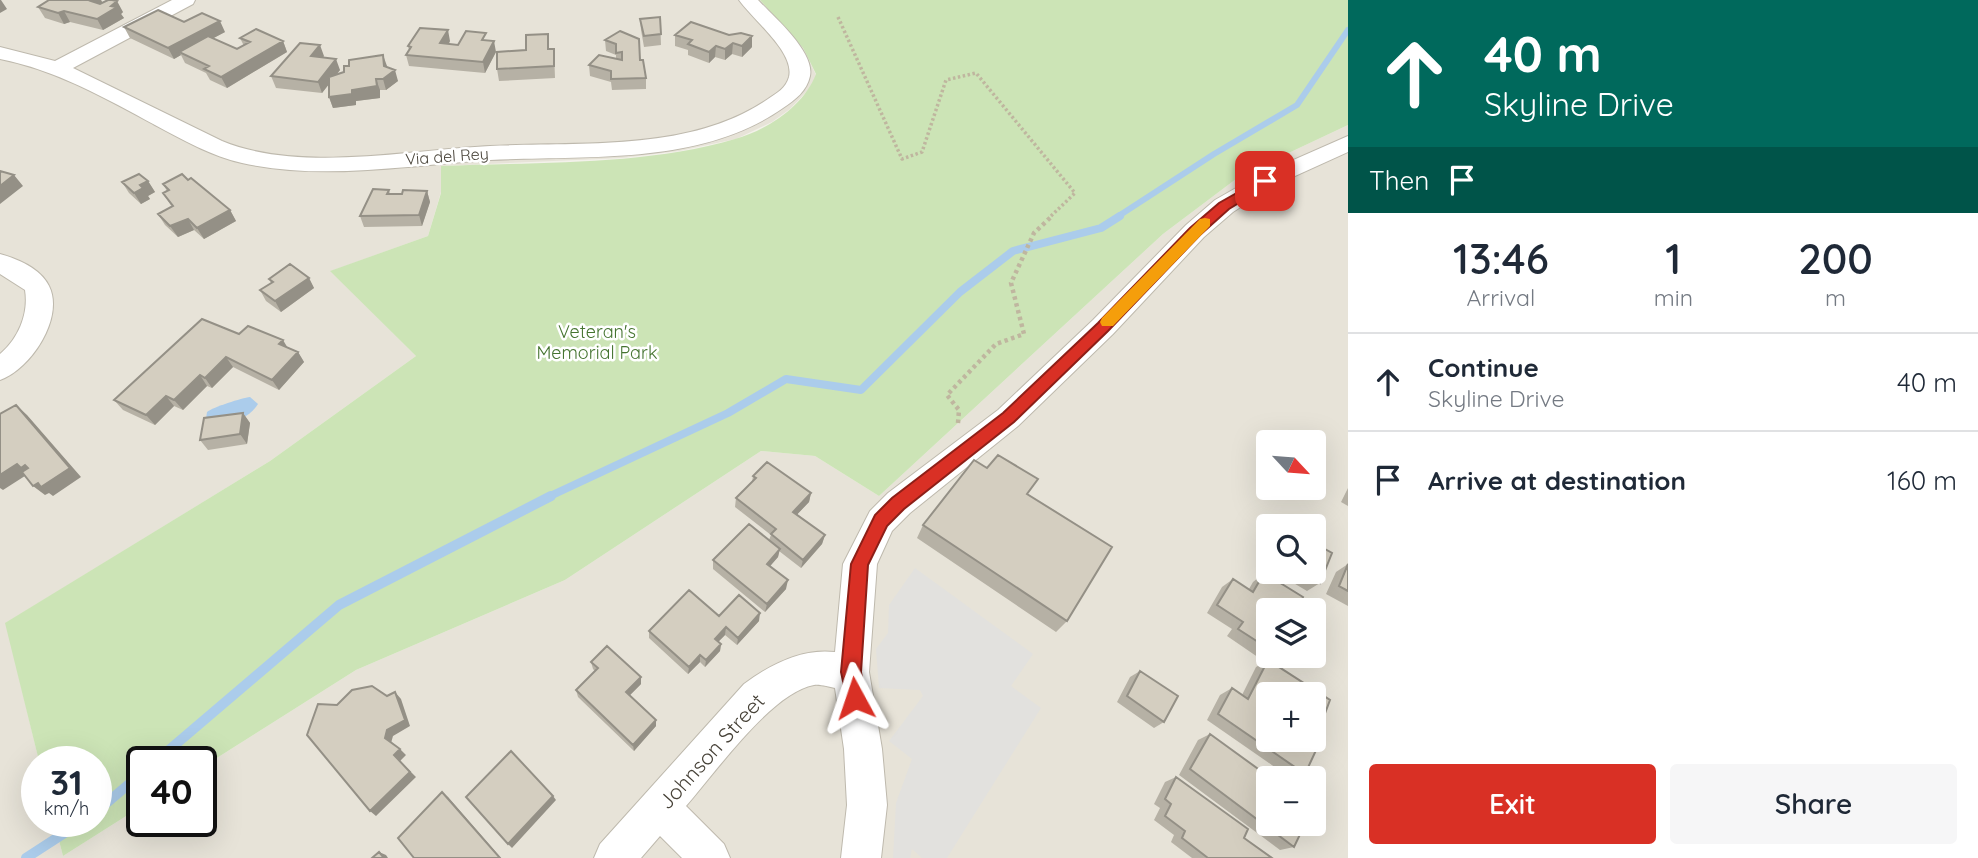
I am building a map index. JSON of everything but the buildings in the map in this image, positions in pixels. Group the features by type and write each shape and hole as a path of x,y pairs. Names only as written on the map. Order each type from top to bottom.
{"street":[{"path":"57,68 186,0"},
{"name":"Via del Rey","path":"0,53 27,57 57,68 208,144 243,157 365,162 655,144 689,139 727,128 766,111 792,91 798,80 800,62 748,0"},
{"path":"862,858 867,805 863,750 851,672 860,564 881,521 898,503 1008,418 1103,327 1195,231 1224,206 1265,181 1348,142"},
{"path":"0,263 37,287 39,298 33,330 24,348 0,369"},
{"name":"Johnson Street","path":"614,858 757,697 778,681 815,667 851,672"},
{"path":"660,807 710,858"}],"path":[{"path":"838,17 902,159 922,152 946,80 976,74 1075,193 1034,233 1011,283 1024,334 996,344 947,395 959,410 957,433 946,468"}],"shaded area":[{"path":"0,0 760,0 803,48 816,75 812,86 790,109 772,122 736,139 679,151 622,158 442,166 441,192 428,236 331,271 416,356 270,461 6,623 35,746 21,746 21,837 58,837 63,856 93,837 112,837 112,825 126,816 126,837 217,837 217,758 356,670 565,580 761,451 815,456 879,496 1163,234 1240,176 1348,125 1348,858 0,858"},
{"path":"915,568 1033,654 1011,686 1041,708 947,858 922,858 912,849 910,858 893,858 896,803 912,759 889,741 923,696 920,690 879,688 876,649 888,633 889,605"}],"green space":[{"name":"Veteran's Memorial Park","path":"760,0 1348,0 1348,125 1240,176 1163,234 879,496 815,456 761,451 565,580 356,670 217,758 217,746 126,746 126,816 112,825 112,746 35,746 5,623 270,461 416,356 330,271 428,236 441,193 441,166 627,158 700,148 735,139 772,123 803,96 816,74 803,48"},
{"name":"Veteran's Memorial Park","path":"58,837 93,837 63,856"}],"water":[{"path":"250,397 258,404 248,415 227,421 206,419 210,410"}],"waterway":[{"path":"1117,217 1214,154 1297,105 1348,30"},
{"path":"548,497 728,413 786,379 861,390 960,292 1013,251 1101,228 1120,216"},
{"path":"174,746 339,605 551,496"},
{"path":"112,798 126,787"},
{"path":"26,858 58,837"}],"slow traffic":[{"path":"1107,322 1205,223"}],"route":[{"path":"855,698 851,672 860,564 881,521 898,503 1008,418 1103,327 1195,231 1224,206 1265,181"}]}
